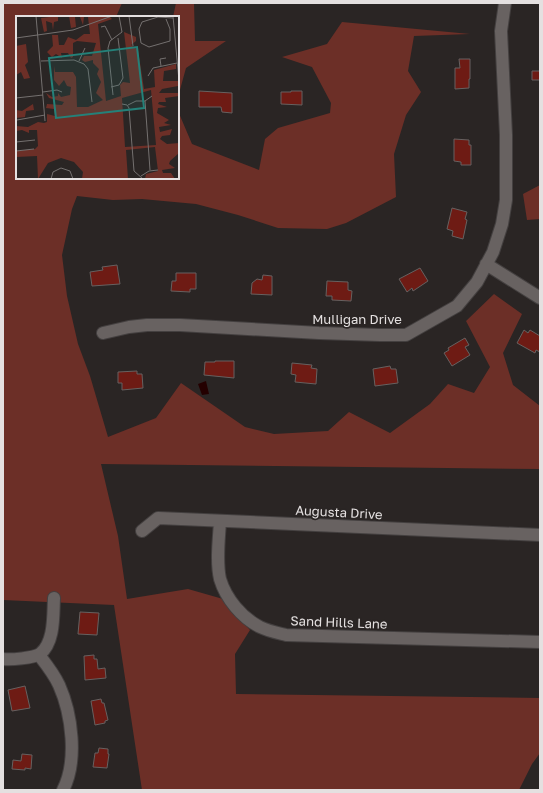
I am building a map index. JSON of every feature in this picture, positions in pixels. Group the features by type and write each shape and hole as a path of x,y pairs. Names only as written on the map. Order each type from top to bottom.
{"street":[{"name":"Mulligan Drive","path":"103,333 147,325 180,325 319,334 406,334 457,306 477,282 493,252 502,224 506,200 506,135 501,31 505,3"},
{"path":"486,264 540,298"},
{"name":"Augusta Drive","path":"142,531 158,518 540,535"},
{"name":"Sand Hills Lane","path":"220,521 218,558 220,579 229,597 242,616 261,628 286,636 540,642"},
{"path":"3,660 39,655 45,648 53,630 54,598"},
{"path":"39,655 59,685 67,708 72,752 68,780 63,790"}],"shaded area":[{"path":"3,3 122,3 116,16 16,16 16,179 179,179 179,113 192,144 259,170 265,139 278,128 330,113 331,103 312,67 282,57 327,44 342,22 470,34 414,36 408,71 421,92 406,115 394,154 396,197 346,223 327,229 278,228 238,215 196,204 142,199 113,200 77,196 72,209 62,255 67,296 78,344 90,376 108,437 156,418 181,383 245,427 274,434 328,431 349,412 390,433 430,404 448,384 474,393 490,367 466,321 494,294 522,314 503,353 513,385 540,406 540,469 101,464 118,536 127,599 188,589 223,599 250,630 235,654 236,694 540,698 540,753 532,764 519,790 142,790 114,605 3,600"},
{"path":"176,3 194,3 195,41 226,41 186,68 179,93 179,16 173,16"},
{"path":"540,185 540,219 527,220 523,194"},
{"path":"206,381 209,394 202,395 198,384"}],"building":[{"path":"459,59 470,59 469,88 455,89 455,68 460,68"},
{"path":"532,71 540,71 540,80 532,80"},
{"path":"199,91 232,93 232,113 222,112 221,107 199,107"},
{"path":"302,91 302,105 281,104 281,92"},
{"path":"454,139 469,140 469,145 471,145 471,165 461,165 461,162 454,161"},
{"path":"452,208 467,212 463,239 452,236 453,231 447,229"},
{"path":"117,265 120,284 92,286 90,272 103,270 102,267"},
{"path":"420,268 428,281 413,291 412,288 407,292 399,279"},
{"path":"176,273 196,273 196,289 190,289 190,292 171,291 172,281 176,281"},
{"path":"263,275 272,276 272,295 251,294 252,283 257,279 262,280"},
{"path":"327,281 348,282 348,290 352,291 351,301 332,300 332,296 326,296"},
{"path":"524,330 528,333 530,330 540,336 540,352 536,350 535,353 517,343"},
{"path":"465,338 469,345 465,347 470,355 452,366 444,353 449,350 448,348"},
{"path":"234,361 234,378 204,375 205,362"},
{"path":"292,363 312,365 311,368 317,369 316,384 295,382 296,375 291,374"},
{"path":"390,366 391,369 396,369 398,383 375,386 373,369"},
{"path":"137,371 137,374 142,374 143,388 122,390 122,383 118,383 118,372"},
{"path":"80,612 99,613 97,635 78,634"},
{"path":"94,655 94,659 97,659 98,669 105,668 106,678 85,680 84,656"},
{"path":"25,686 30,708 12,711 8,690"},
{"path":"101,699 102,703 104,703 108,720 105,721 105,723 95,725 91,701"},
{"path":"99,748 108,749 109,754 107,768 93,767 95,753 98,753"},
{"path":"22,754 32,755 31,769 12,769 13,760 21,761"}]}
